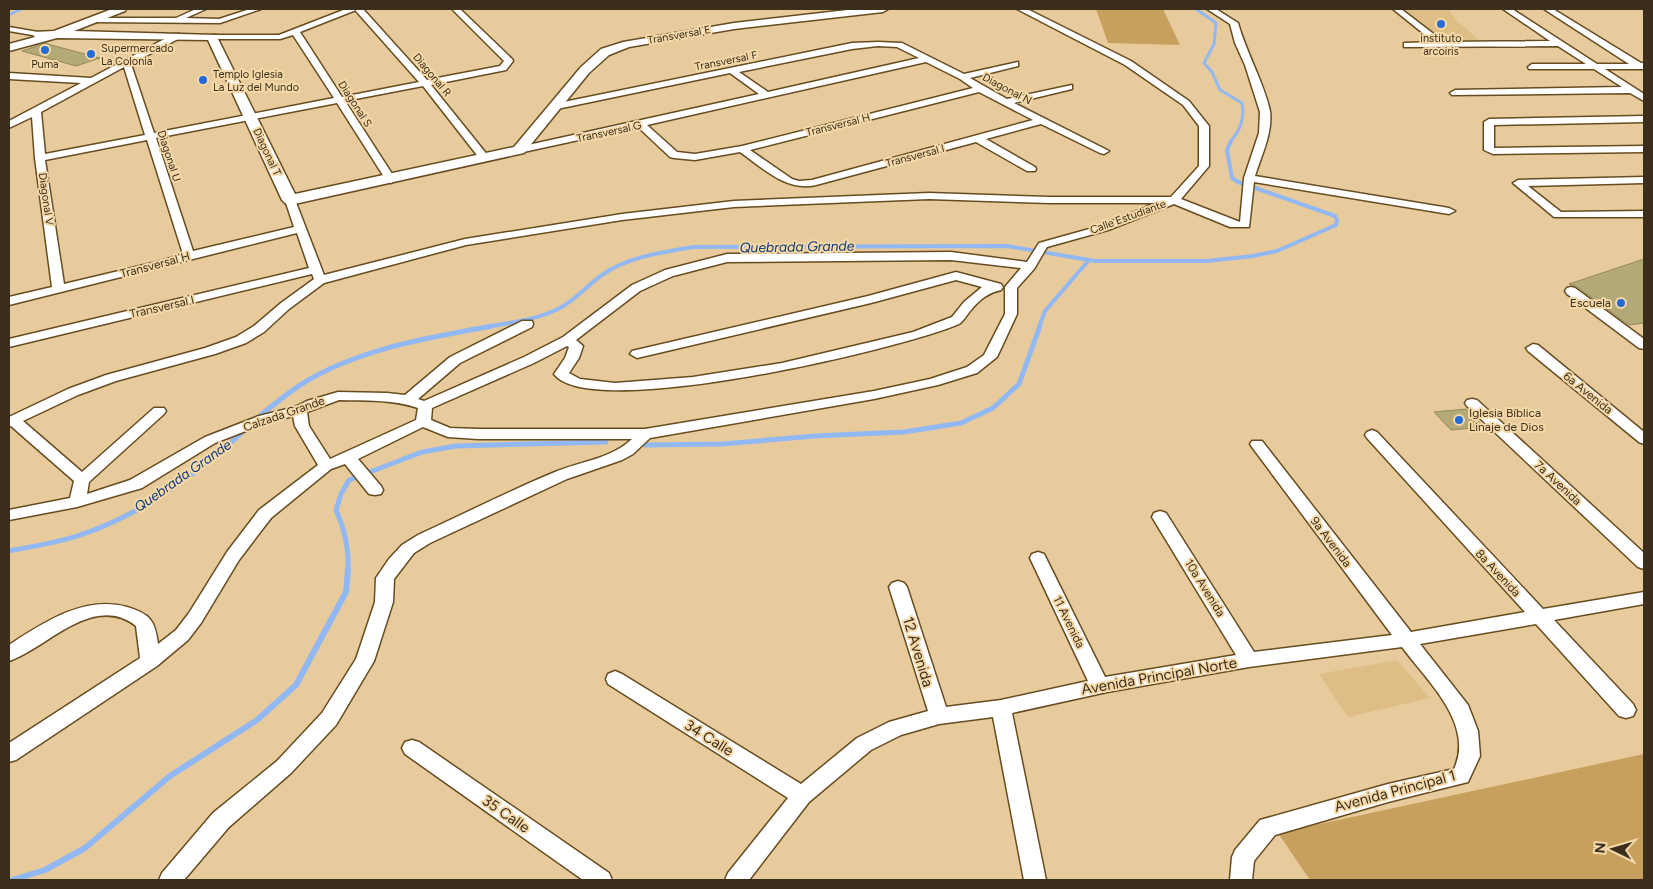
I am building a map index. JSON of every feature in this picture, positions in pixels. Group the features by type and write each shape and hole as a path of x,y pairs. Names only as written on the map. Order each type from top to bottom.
{"street":[{"path":"9,43 104,9"},
{"path":"9,48 54,35 121,9"},
{"path":"174,21 202,9"},
{"path":"94,20 220,21 257,9"},
{"path":"9,29 54,35 280,37 298,35 352,9"},
{"name":"Diagonal R","path":"359,9 425,83 484,158"},
{"path":"40,158 503,68 508,64 509,61 456,9"},
{"name":"Transversal E","path":"519,150 586,70 605,52 627,44 734,26 883,9"},
{"name":"Calle Estudiante","path":"1011,287 1033,262 1044,245 1104,228 1174,200 1204,166 1204,126 1186,103 1128,63 1021,9"},
{"path":"1174,200 1234,225 1245,225 1249,182 1264,133 1265,112 1249,64 1239,43 1234,24 1211,9"},
{"path":"1397,9 1440,44"},
{"path":"1507,9 1644,98"},
{"path":"1548,9 1641,66"},
{"name":"Diagonal S","path":"298,35 391,180"},
{"path":"9,125 177,36"},
{"name":"Diagonal T","path":"212,37 290,200 318,275"},
{"path":"1406,45 1559,42"},
{"name":"Transversal F","path":"557,106 852,46 900,45"},
{"name":"Diagonal N","path":"900,45 1042,122 1104,151"},
{"name":"Transversal G","path":"290,200 391,180 519,150 641,125 928,59"},
{"name":"Diagonal U","path":"127,63 188,256"},
{"path":"963,78 1015,64"},
{"path":"1532,67 1641,66"},
{"path":"732,71 766,95"},
{"path":"11,78 92,81"},
{"path":"1008,102 1069,87"},
{"name":"Transversal H","path":"641,125 674,155 696,157 742,149 980,89"},
{"path":"1455,94 1634,90"},
{"name":"Diagonal V","path":"36,110 40,158 58,288"},
{"path":"1644,119 1489,122 1489,150 1644,149"},
{"name":"Transversal I","path":"742,149 788,181 798,184 812,183 1042,122"},
{"path":"978,139 1031,168"},
{"path":"1644,180 1518,183 1558,215 1644,214"},
{"path":"1249,182 1449,211"},
{"name":"Transversal I","path":"9,343 465,242 684,208 734,204 930,196 1050,200 1174,200"},
{"name":"Transversal H","path":"9,301 301,229"},
{"path":"9,754 150,661 182,635 196,618 233,556 265,514 326,466 357,467 423,422 425,406 529,360 568,340 636,288 669,273 727,258 951,256 1033,262"},
{"path":"82,480 11,421 73,392 111,378 210,351 241,340 259,329 318,275"},
{"path":"423,422 448,432 478,434 645,434 874,395 941,380 972,370 990,357 1011,314 1011,287 994,287 956,276 871,299 637,354"},
{"path":"568,340 576,346 572,358 562,374 577,383 615,387 693,380 782,367 917,335 957,320 968,305 984,290 994,287"},
{"path":"1571,291 1642,340"},
{"path":"408,400 455,360 527,324"},
{"name":"6a Avenida","path":"1533,348 1644,439"},
{"name":"Calzada Grande","path":"9,515 76,502 136,484 182,454 210,440 264,419 300,410 312,404 345,395 408,400 425,406"},
{"name":"7a Avenida","path":"1472,403 1644,563"},
{"path":"300,410 300,418 305,432 326,466"},
{"path":"76,502 82,480 159,411"},
{"path":"170,880 221,820 284,767 329,719 366,661 384,602 384,578 408,549 424,539 562,475 617,457 628,450 645,434"},
{"name":"8a Avenida","path":"1372,435 1626,710"},
{"name":"9a Avenida","path":"1257,444 1405,640"},
{"path":"357,467 376,490"},
{"name":"10a Avenida","path":"1160,517 1249,660"},
{"name":"11 Avenida","path":"1038,558 1100,686"},
{"name":"12 Avenida","path":"898,587 939,716"},
{"name":"Avenida Principal Norte","path":"736,880 802,796 864,744 896,728 939,716 1001,708 1100,686 1249,660 1405,640 1644,598"},
{"path":"9,654 56,626 82,615 103,610 122,610 145,624 150,661"},
{"name":"Avenida Principal 1","path":"1241,880 1243,857 1268,827 1378,796 1461,776 1470,756 1468,731 1461,711 1405,640"},
{"name":"34 Calle","path":"615,679 802,796"},
{"path":"1001,708 1035,880"},
{"name":"35 Calle","path":"412,748 601,880"}],"shaded area":[{"path":"1096,9 1163,9 1180,45 1108,43"},
{"name":"instituto arcoiris","path":"1402,9 1448,9 1456,20 1481,42 1444,41"},
{"path":"1397,660 1430,698 1348,717 1319,674"},
{"path":"1644,754 1644,880 1310,880 1278,833"}],"building":[{"path":"45,43 100,58 76,66 22,51"},
{"name":"Escuela","path":"1644,259 1644,323 1629,325 1576,286 1569,284"},
{"name":"Iglesia Bíblica Linaje de Dios","path":"1466,409 1484,427 1451,430 1434,412"}],"waterway":[{"path":"11,14 21,9"},
{"name":"Quebrada Grande","path":"1196,9 1216,23 1214,44 1204,63 1212,72 1220,90 1242,103 1243,114 1241,124 1230,142"},
{"name":"Quebrada Grande","path":"485,327 521,321 556,310 569,303 596,279 612,269 646,256 693,247 1007,246 1095,261 1207,261 1253,256 1277,251 1336,225 1337,220 1335,216 1238,182 1232,178 1227,150 1231,141"},
{"path":"1039,327 1045,311 1089,260"},
{"name":"Quebrada Grande","path":"256,419 305,382 349,361 396,346 492,326"},
{"path":"645,445 722,444 815,436 904,432 961,423 993,408 1019,384 1040,326"},
{"name":"Quebrada Grande","path":"9,551 71,538 103,527 125,516 189,477 246,429"},
{"path":"348,569 346,540 336,510 341,494 349,480 422,452 456,446 606,442"},
{"path":"12,880 45,870 85,848 170,776 257,720 296,685 346,592 348,569"}],"place":[{"name":"instituto arcoiris","path":"1441,24"},
{"name":"Puma","path":"45,50"},
{"name":"Supermercado La Colonia","path":"91,54"},
{"name":"Templo Iglesia La Luz del Mundo","path":"203,80"},
{"name":"Escuela","path":"1621,303"},
{"name":"Iglesia Bíblica Linaje de Dios","path":"1459,420"}]}
